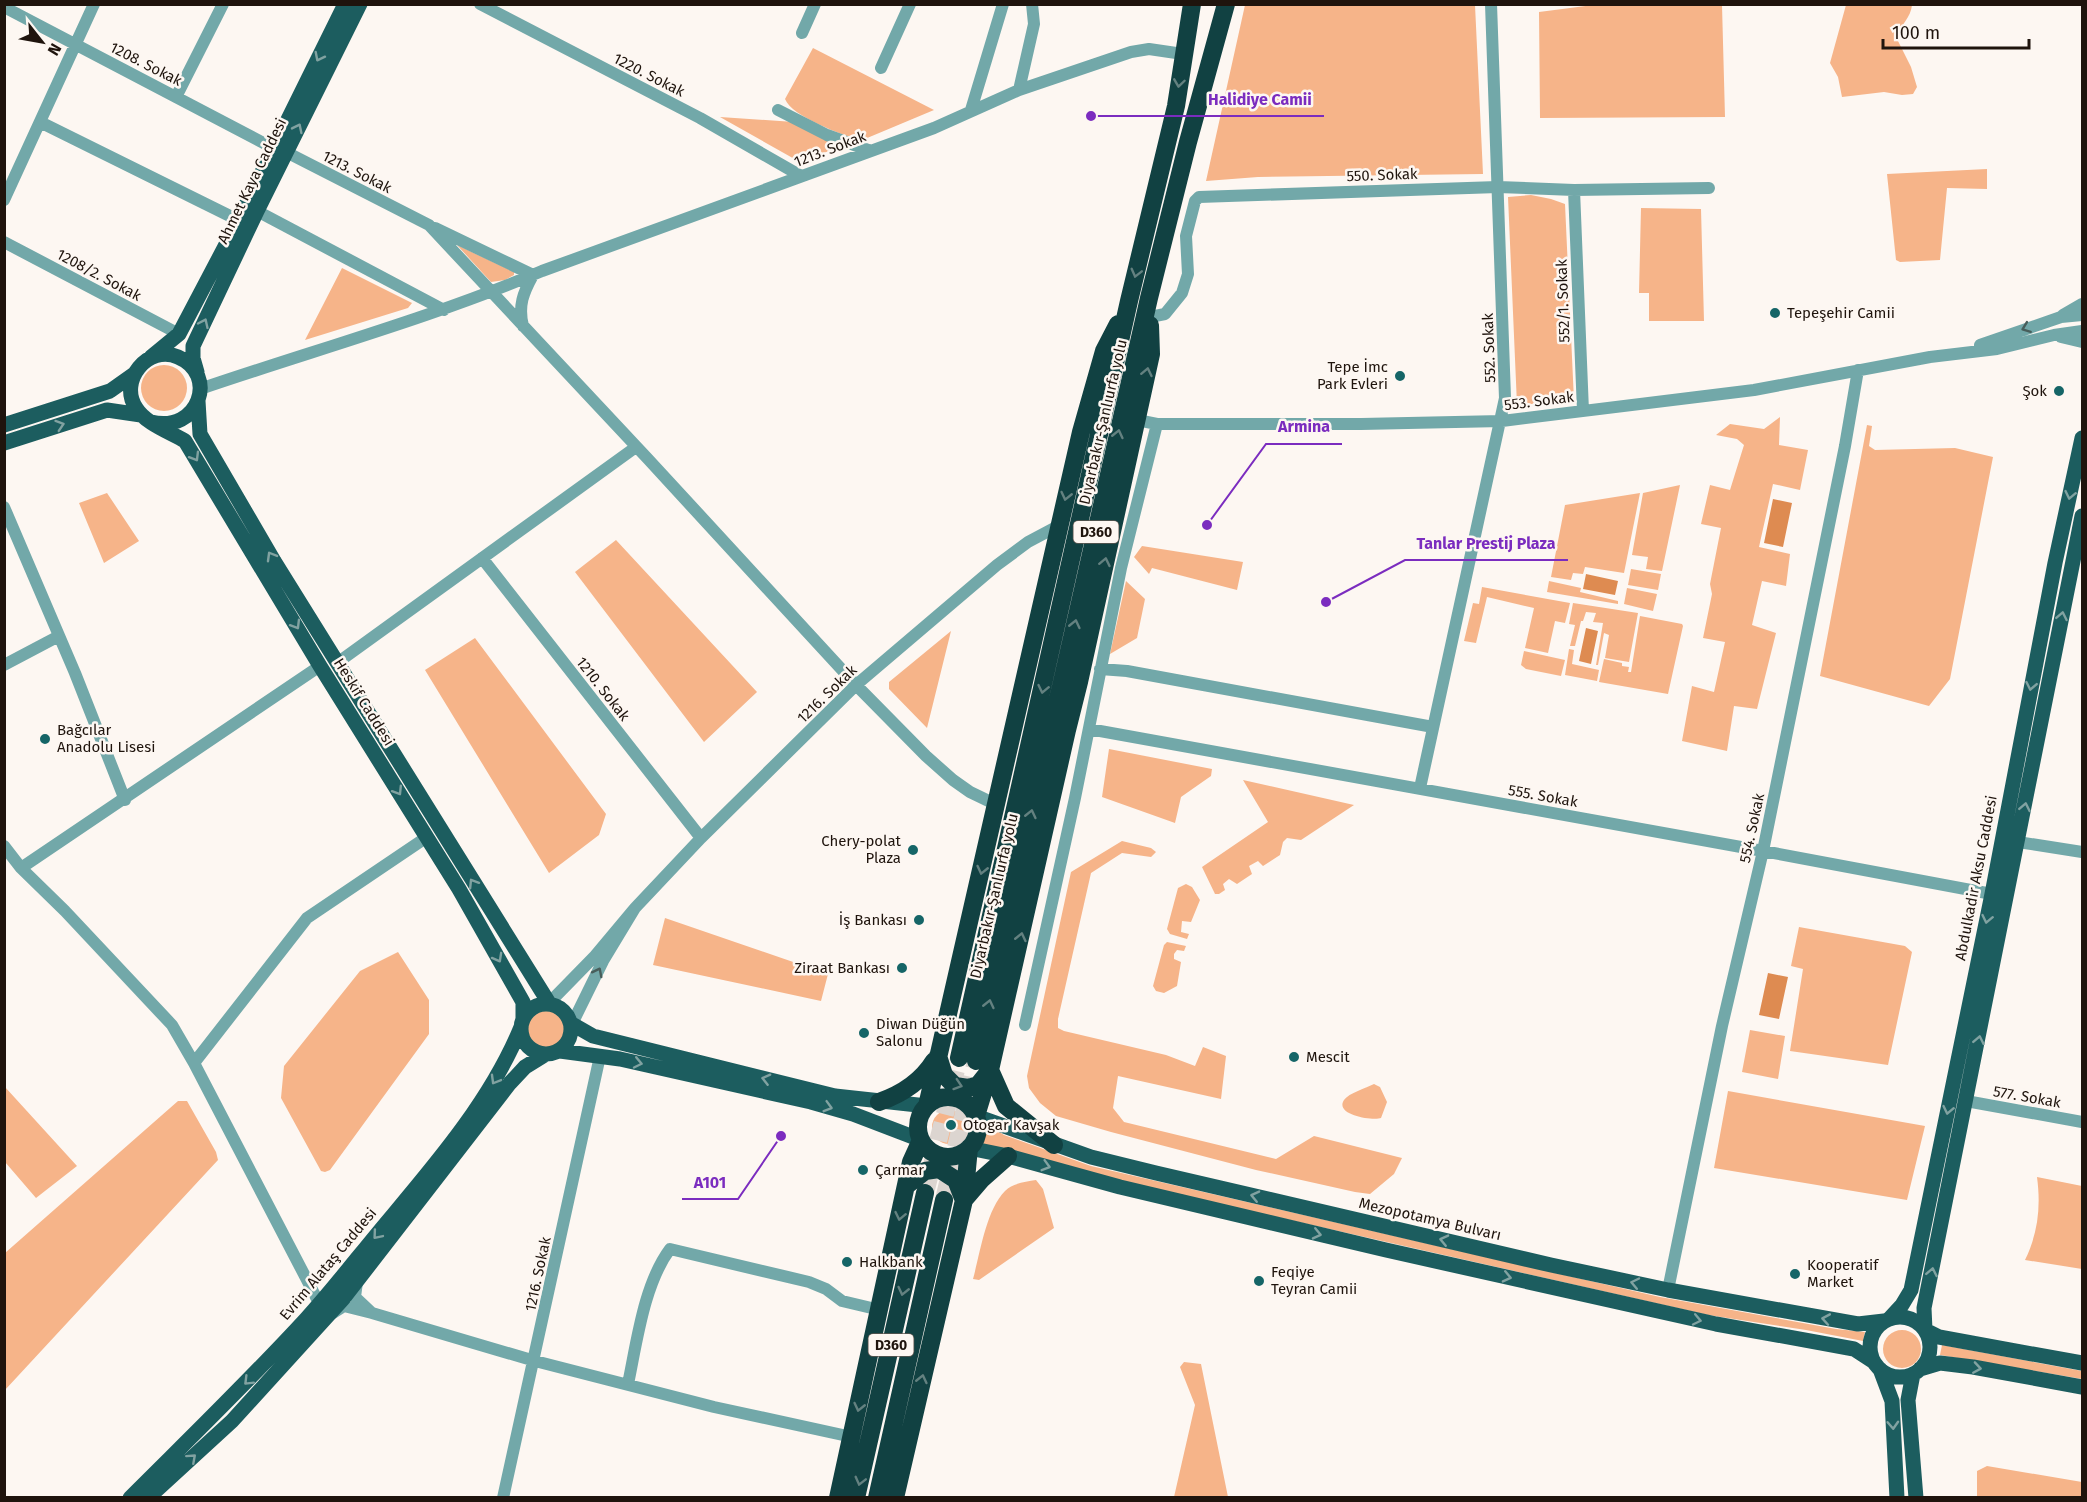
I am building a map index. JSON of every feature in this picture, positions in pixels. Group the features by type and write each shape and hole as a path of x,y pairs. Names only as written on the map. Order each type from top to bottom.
{"highway":[{"name":"Diyarbakır-Şanlıurfa yolu","path":"975,1063 1016,811 1173,117 1192,4"},
{"name":"Diyarbakır-Şanlıurfa yolu","path":"975,1063 1149,298 1226,4"},
{"path":"895,1497 964,1200 969,1148 977,1133 975,1063 1137,420 1151,354 1149,298"},
{"path":"927,1106 1081,432 1104,351 1130,301"},
{"path":"938,1054 944,1075 955,1086 968,1088 978,1085 975,1063"},
{"path":"879,1101 912,1086 926,1073 938,1054"},
{"path":"975,1063 1006,1106 1054,1145"},
{"path":"969,1148 952,1157 942,1157 926,1148 918,1131 918,1122 921,1113 935,1100 954,1098 970,1107 976,1116"},
{"path":"838,1497 911,1162 921,1140"},
{"path":"964,1200 982,1179 1008,1155"},
{"path":"906,1186 918,1175 939,1169 956,1180 964,1200"},
{"name":"D360","path":"856,1497 925,1193"},
{"name":"D360","path":"877,1497 944,1200"}],"main road":[{"name":"Ahmet Kaya Caddesi","path":"345,4 280,150 257,211 193,346 199,389 200,434 274,561 549,1003"},
{"name":"Ahmet Kaya Caddesi","path":"150,358 179,334 238,220 280,150 360,4"},
{"path":"4,443 107,410 162,424 173,424 192,411 199,389 193,368 184,360 173,355 161,354 140,365 134,374 130,385 131,396 134,407 146,419"},
{"path":"4,424 110,391 134,374"},
{"name":"Heskif Caddesi","path":"146,419 185,441 320,666 459,889 523,1002 522,1023"},
{"name":"Abdulkadir Aksu Caddesi","path":"1887,1320 1902,1305 1911,1290 1992,894 2055,563 2082,438"},
{"path":"1925,1330 1924,1308 2018,842 2077,569 2082,516"},
{"path":"921,1140 853,1114 691,1074 600,1056 531,1049 525,1043 522,1023 533,1007 549,1003 564,1010 572,1024 593,1036 835,1096 927,1106"},
{"name":"Evrim Alataş Caddesi","path":"148,1497 232,1421 324,1309 427,1175 493,1084 522,1023"},
{"path":"553,1052 570,1039 572,1024"},
{"name":"Evrim Alataş Caddesi","path":"130,1497 260,1369 324,1309 357,1282 510,1083 525,1066 553,1052"},
{"name":"Mezopotamya Bulvarı","path":"976,1116 1091,1157 1523,1259 1668,1290 1858,1324 1887,1320"},
{"path":"969,1148 1008,1155 1120,1187 1386,1250 1716,1324 1854,1350 1861,1352 1886,1373 1899,1377 1940,1363 2082,1387"},
{"path":"1897,1497 1892,1401 1870,1344 1877,1327 1887,1320 1906,1317 1920,1324 1929,1338 1929,1355 1917,1371 1908,1400 1916,1497"},
{"path":"1925,1330 1949,1339 2082,1363"}],"street":[{"path":"4,200 94,4"},
{"path":"176,97 223,4"},
{"name":"1220. Sokak","path":"480,4 700,118 801,176"},
{"path":"802,33 815,4"},
{"path":"881,68 910,4"},
{"path":"971,110 1004,4"},
{"path":"1019,90 1034,24 1032,4"},
{"name":"552. Sokak","path":"1420,788 1506,398 1491,4"},
{"name":"1208. Sokak","path":"4,8 280,150"},
{"name":"1213. Sokak","path":"491,293 533,275 868,150 934,128 1019,90 1131,52 1149,49 1183,54"},
{"path":"778,110 827,135 868,150"},
{"path":"40,122 238,220"},
{"name":"1213. Sokak","path":"280,150 429,225 856,685 953,780 970,792 997,805"},
{"name":"550. Sokak","path":"1150,317 1166,314 1182,293 1188,274 1186,236 1195,201 1199,197 1498,187 1574,190 1709,188"},
{"name":"552/1. Sokak","path":"1574,190 1583,411"},
{"path":"257,211 444,310"},
{"path":"429,225 533,275 521,302 520,312 524,328"},
{"name":"1208/2. Sokak","path":"4,242 179,334"},
{"path":"199,389 491,293"},
{"path":"2061,317 2082,304"},
{"path":"1941,356 1999,340 2027,327 2061,317 2082,315"},
{"path":"1941,356 1997,349 2054,335 2082,331"},
{"path":"2054,335 2082,342"},
{"name":"553. Sokak","path":"1137,420 1156,424 1502,421 1754,390 1941,356"},
{"name":"554. Sokak","path":"1668,1290 1722,1026 1763,850 1845,446 1858,370"},
{"path":"1025,1025 1121,568 1156,424"},
{"path":"337,663 636,447"},
{"path":"4,507 125,800"},
{"name":"1216. Sokak","path":"635,908 701,838 856,685 997,565 1028,542 1059,525"},
{"name":"1210. Sokak","path":"482,558 701,838"},
{"path":"4,665 59,636"},
{"path":"21,868 125,800 320,666"},
{"path":"1100,669 1127,671 1433,727"},
{"name":"555. Sokak","path":"1089,729 1763,850 1992,894"},
{"path":"195,1063 307,918 427,837"},
{"path":"2018,842 2082,852"},
{"path":"4,846 21,868 65,911 172,1025 195,1063 324,1309 344,1306 535,1361 714,1407 852,1437"},
{"path":"549,1003 594,957 635,908"},
{"path":"572,1024 603,961 635,908"},
{"name":"1216. Sokak","path":"503,1497 535,1361 600,1056"},
{"name":"577. Sokak","path":"1966,1101 2082,1122"},
{"path":"627,1384 660,1262 670,1249 809,1282 826,1289 842,1301 880,1310"},
{"path":"357,1282 356,1296 372,1313"}],"shaded area":[{"path":"1601,4 1722,5 1725,117 1540,118 1539,12"},
{"path":"1245,5 1475,5 1483,174 1258,177 1206,181"},
{"path":"1846,5 1912,5 1896,37 1911,67 1917,87 1913,94 1884,92 1842,97 1838,77 1830,63"},
{"path":"813,48 934,110 860,141 807,118 789,106 785,99"},
{"path":"720,117 794,122 842,147 798,161"},
{"path":"1987,169 1987,189 1947,188 1940,260 1900,262 1896,260 1887,174"},
{"path":"1531,195 1565,204 1574,401 1517,405 1508,197"},
{"path":"1641,208 1701,209 1704,321 1649,321 1649,293 1639,293"},
{"path":"457,245 514,272 514,275 505,280 491,282"},
{"path":"342,268 412,303 408,308 305,340"},
{"path":"164,365 180,372 187,388 180,404 164,411 148,404 141,388 148,372"},
{"path":"1780,417 1779,445 1808,450 1800,490 1773,484 1759,547 1790,554 1786,586 1762,581 1752,625 1776,633 1757,709 1734,706 1727,751 1682,741 1692,686 1714,692 1725,642 1703,638 1712,594 1710,584 1721,528 1701,524 1710,485 1730,490 1744,445 1737,439 1716,435 1730,424 1764,429"},
{"path":"1867,425 1872,426 1869,446 1875,450 1955,448 1993,457 1950,679 1929,706 1820,676"},
{"path":"1680,485 1662,571 1646,569 1648,557 1632,555 1643,493"},
{"path":"107,493 139,541 104,563 79,503"},
{"path":"1640,493 1624,573 1585,567 1583,574 1573,573 1571,580 1551,577 1565,505"},
{"path":"1773,499 1792,503 1783,547 1764,543"},
{"path":"616,540 757,692 704,742 575,572"},
{"path":"1142,546 1243,562 1237,590 1152,568 1149,574 1134,557"},
{"path":"1631,569 1661,574 1658,590 1628,585"},
{"path":"1586,574 1618,581 1615,595 1583,589"},
{"path":"1126,581 1145,599 1137,638 1110,654"},
{"path":"1549,581 1581,588 1580,592 1618,601 1618,604 1547,592"},
{"path":"1482,587 1570,603 1565,623 1555,621 1548,653 1525,648 1534,608 1487,597 1476,643 1464,641 1473,603 1479,604"},
{"path":"1627,588 1657,594 1653,611 1624,604"},
{"path":"1573,603 1638,613 1629,662 1605,658 1609,635 1604,633 1598,665 1596,665 1603,623 1593,622 1596,613 1586,612 1581,621 1575,646 1570,646 1575,625 1569,624"},
{"path":"1640,616 1683,626 1668,694 1599,682 1604,659 1622,663 1622,666 1629,667 1628,672 1631,672"},
{"path":"1586,628 1598,631 1591,664 1579,661"},
{"path":"951,631 927,728 889,689 889,682"},
{"path":"475,638 606,814 599,835 549,873 425,670"},
{"path":"1569,649 1574,650 1572,664 1599,670 1597,681 1565,675"},
{"path":"1524,651 1565,660 1561,676 1526,669 1521,665"},
{"path":"1109,749 1212,769 1211,776 1181,797 1175,823 1102,797"},
{"path":"1243,780 1354,805 1301,840 1287,838 1283,842 1280,855 1263,866 1258,861 1249,866 1252,874 1237,884 1229,879 1223,884 1225,890 1215,894 1202,867 1268,822"},
{"path":"1122,841 1151,848 1156,852 1151,857 1122,853 1091,873 1058,1019 1058,1028 1166,1055 1195,1066 1203,1047 1226,1056 1221,1099 1118,1076 1113,1108 1124,1122 1276,1159 1314,1136 1402,1158 1394,1174 1370,1194 1256,1170 1056,1116 1040,1103 1029,1088 1027,1076 1071,872"},
{"path":"1186,884 1192,887 1200,900 1191,922 1182,921 1181,932 1189,934 1187,939 1170,934 1167,929 1178,888"},
{"path":"665,918 828,974 821,1001 653,965"},
{"path":"1799,927 1905,946 1912,952 1888,1065 1790,1051 1803,969 1791,966"},
{"path":"1167,942 1186,946 1184,951 1177,950 1174,954 1174,959 1181,962 1177,986 1164,993 1156,991 1153,986 1164,945"},
{"path":"398,952 429,1000 429,1034 330,1170 321,1171 281,1098 284,1066 360,971"},
{"path":"1768,973 1788,977 1779,1019 1759,1015"},
{"path":"546,1006 561,1012 567,1027 561,1042 546,1048 531,1042 525,1027 531,1012"},
{"path":"1750,1030 1785,1036 1778,1079 1742,1072"},
{"path":"1374,1084 1380,1087 1387,1102 1381,1118 1363,1118 1344,1110 1342,1105 1346,1097"},
{"path":"5,1087 77,1166 36,1198 5,1162"},
{"path":"1728,1091 1925,1126 1907,1200 1714,1168"},
{"path":"178,1101 187,1101 216,1152 218,1160 5,1390 5,1253"},
{"path":"949,1110 961,1115 966,1127 961,1139 949,1144 937,1139 932,1127 937,1115"},
{"path":"985,1123 1004,1135 1091,1166 1660,1297 1836,1329 1865,1332 1863,1341 1708,1315 1096,1176 980,1145"},
{"path":"2037,1177 2082,1186 2082,1269 2025,1260 2033,1240 2037,1220 2039,1199"},
{"path":"1036,1180 1043,1189 1054,1228 979,1280 973,1279 988,1221 998,1199 1012,1186"},
{"path":"1902,1330 1916,1335 1921,1349 1916,1363 1902,1368 1888,1363 1883,1349 1888,1335"},
{"path":"1942,1345 2082,1371 2082,1379 1940,1355"},
{"path":"1184,1362 1201,1364 1228,1497 1174,1497 1195,1405 1180,1367"},
{"path":"1987,1466 2082,1482 2082,1497 1977,1497 1977,1471"}],"tunnel":[{"path":"925,1193 959,1058"},
{"path":"944,1200 976,1061"}],"place":[{"name":"Halidiye Camii","path":"1091,116"},
{"name":"Tepeşehir Camii","path":"1775,313"},
{"name":"Tepe İmc Park Evleri","path":"1400,376"},
{"name":"Şok","path":"2059,391"},
{"name":"Armina","path":"1207,525"},
{"name":"Tanlar Prestij Plaza","path":"1326,602"},
{"name":"Bağcılar Anadolu Lisesi","path":"45,739"},
{"name":"Chery-polat Plaza","path":"913,850"},
{"name":"İş Bankası","path":"919,920"},
{"name":"Ziraat Bankası","path":"902,968"},
{"name":"Diwan Düğün Salonu","path":"864,1033"},
{"name":"Mescit","path":"1294,1057"},
{"name":"Otogar Kavşak","path":"951,1125"},
{"name":"A101","path":"781,1136"},
{"name":"Çarmar","path":"863,1170"},
{"name":"Halkbank","path":"847,1262"},
{"name":"Kooperatif Market","path":"1795,1274"},
{"name":"Feqiye Teyran Camii","path":"1259,1281"}]}
